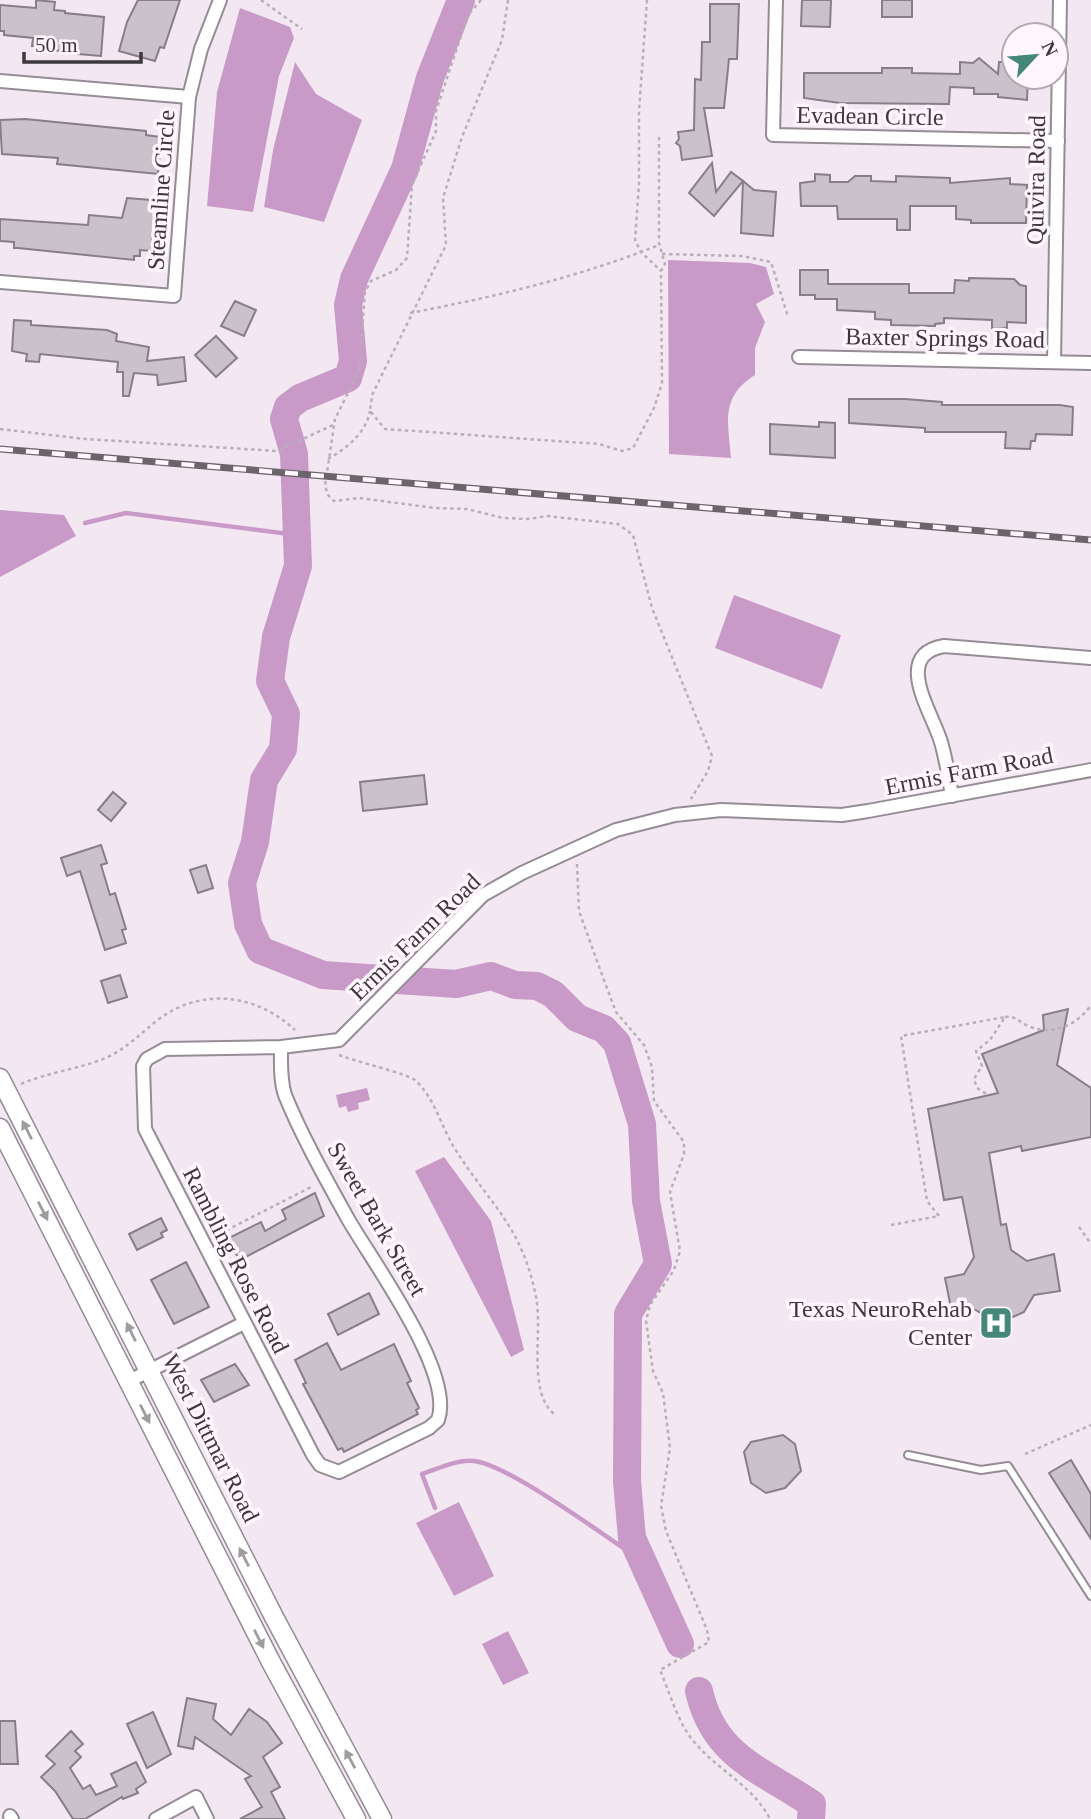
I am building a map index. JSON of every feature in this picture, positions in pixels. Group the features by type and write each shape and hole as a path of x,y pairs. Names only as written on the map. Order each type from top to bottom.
{"street":[{"name":"Steamline Circle","path":"0,282 174,296 189,97 201,49 220,0"},
{"name":"Evadean Circle","path":"776,0 774,135 1058,141"},
{"name":"Quivira Road","path":"1054,362 1060,0"},
{"path":"0,81 189,97"},
{"name":"Baxter Springs Road","path":"799,357 1091,363"},
{"path":"952,796 941,742 917,681 917,667 922,656 932,648 944,646 1091,658"},
{"name":"Ermis Farm Road","path":"143,1066 147,1059 165,1049 281,1047 339,1040 464,914 499,884 616,830 675,815 758,809 842,815 1091,770"},
{"name":"Sweet Bark Street","path":"281,1047 285,1094 348,1219 409,1318 441,1401 439,1420 429,1428 348,1470 339,1472 320,1465"},
{"name":"Rambling Rose Road","path":"143,1066 145,1129 320,1465"},
{"name":"West Dittmar Road","path":"0,1078 280,1627 382,1819"},
{"name":"West Dittmar Road","path":"0,1128 272,1664 356,1819"},
{"path":"129,1381 244,1323"},
{"path":"156,1819 196,1797 207,1819"}],"lane":[{"path":"908,1455 981,1469 1008,1466 1091,1595"}],"path":[{"path":"261,0 302,29"},
{"path":"481,0 468,15 436,111 436,131 412,185 407,258 396,270 372,281 365,292 359,371 339,406 327,459 325,486 334,501 359,498 435,508 467,509 503,518 528,519 547,516 618,524 633,535 652,608 712,756 697,792 685,802"},
{"path":"327,459 368,424 372,395 410,313 446,245 443,198 462,137 502,40 508,0"},
{"path":"647,0 639,111 639,184 635,240 642,252 661,271"},
{"path":"370,411 385,429 590,443 622,450 633,448 654,408 662,383 661,271 665,264 660,245 659,135"},
{"path":"410,313 463,303 592,270 660,245"},
{"path":"662,254 742,256 771,262 788,317"},
{"path":"0,429 85,439 277,452 334,425"},
{"path":"585,844 578,860 576,881 579,911 616,1012 644,1045 652,1067 654,1101 684,1142 684,1154 670,1192 680,1251 674,1270 650,1305 646,1321 653,1371 663,1393 670,1448 661,1506 666,1531 707,1630 709,1642 660,1670 692,1740 713,1762 762,1802 770,1819"},
{"path":"9,1095 105,1058 134,1042 167,1015 198,1000 231,998 248,1001 279,1016 300,1035"},
{"path":"891,1225 939,1216 927,1201 901,1036 1013,1016 1025,1024 1052,1030 1078,1021 1091,1004"},
{"path":"988,1095 977,1088 974,1079 982,1066 976,1051 990,1040 1005,1017"},
{"path":"339,1055 372,1068 409,1076 416,1081 435,1108 455,1148 507,1219 526,1256 537,1300 538,1392 547,1408 554,1414"},
{"path":"213,1234 221,1233 319,1183"},
{"path":"1079,1227 1091,1244"},
{"path":"1025,1454 1091,1425"}],"shaded area":[{"path":"240,8 290,27 294,38 279,76 253,212 207,206 217,92"},
{"path":"295,62 316,94 362,120 324,222 264,207 273,150"},
{"path":"668,260 750,263 766,267 774,294 756,304 765,322 755,348 755,375 744,383 731,401 728,422 731,458 669,454"},
{"path":"0,510 64,515 76,536 0,577"},
{"path":"734,595 841,635 822,689 715,648"},
{"path":"367,1088 370,1100 358,1103 359,1109 348,1112 346,1106 339,1108 336,1095"},
{"path":"444,1157 491,1221 524,1350 511,1357 415,1171"},
{"path":"459,1502 494,1576 454,1596 416,1523"},
{"path":"508,1631 529,1673 503,1685 482,1644"}],"building":[{"path":"36,0 55,2 54,10 65,13 104,17 101,56 78,54 78,50 45,51 45,47 32,46 33,38 4,35 4,31 0,31 0,5 36,8"},
{"path":"138,0 180,0 164,48 160,47 155,61 119,51 127,22"},
{"path":"802,0 831,0 830,27 801,26"},
{"path":"882,0 912,0 912,17 882,17"},
{"path":"710,4 739,4 737,59 729,59 724,108 704,108 712,156 682,160 680,146 676,143 679,139 678,132 694,130 695,79 701,80 702,42 710,42"},
{"path":"979,58 998,74 1000,62 1000,91 1027,91 1027,100 998,97 998,94 974,94 974,88 950,87 949,104 840,103 804,98 804,73 882,73 882,68 912,68 912,73 960,74 960,62 973,63"},
{"path":"25,119 146,131 146,135 161,137 158,174 57,164 58,158 2,154 0,120"},
{"path":"712,163 716,192 731,172 743,181 714,216 689,193"},
{"path":"815,174 830,175 830,182 848,182 855,176 871,176 871,181 896,182 896,176 950,178 950,183 1010,178 1010,184 1027,185 1026,223 971,223 971,220 956,219 956,206 910,206 910,230 897,230 897,219 838,219 837,206 801,206 800,183 815,181"},
{"path":"743,181 754,190 776,192 773,236 741,233"},
{"path":"127,198 151,200 150,208 155,208 151,251 140,250 140,256 134,256 134,260 14,248 14,242 0,241 0,219 88,225 89,215 122,218"},
{"path":"800,270 828,270 828,284 909,284 909,293 954,293 955,280 969,281 969,278 1014,279 1020,285 1026,286 1026,323 1007,322 1007,328 992,328 992,320 944,318 944,323 935,326 891,325 891,320 875,319 875,312 837,310 837,299 815,299 815,295 800,295"},
{"path":"235,301 256,310 244,336 221,326"},
{"path":"14,320 31,321 31,325 107,330 117,334 116,341 149,347 147,361 184,357 186,381 158,385 157,375 134,373 129,396 123,396 123,372 117,372 118,362 40,354 39,362 26,361 27,354 12,351"},
{"path":"216,336 237,358 216,377 195,355"},
{"path":"849,399 905,399 942,402 942,405 1073,407 1072,435 1036,434 1030,449 1005,448 1006,432 925,432 925,428 849,423"},
{"path":"819,422 835,423 835,458 770,454 770,424 819,427"},
{"path":"424,775 427,804 363,811 360,782"},
{"path":"113,792 126,803 111,821 98,810"},
{"path":"101,845 107,863 101,865 110,895 115,893 126,929 122,930 126,943 105,950 80,871 67,876 61,858"},
{"path":"206,865 213,888 198,893 190,870"},
{"path":"120,975 127,997 108,1003 101,981"},
{"path":"1068,1009 1057,1065 1091,1088 1091,1137 1022,1151 1021,1146 989,1153 1001,1225 1006,1224 1011,1250 1027,1261 1054,1254 1060,1291 1034,1295 1024,1312 1006,1320 993,1320 972,1308 952,1313 945,1278 964,1274 974,1257 962,1197 944,1200 928,1109 998,1093 982,1054 1044,1030 1043,1015"},
{"path":"315,1193 324,1216 240,1260 227,1239 261,1222 265,1231 286,1219 282,1210"},
{"path":"161,1218 167,1230 161,1233 163,1237 137,1250 129,1234"},
{"path":"186,1262 209,1307 174,1324 151,1280"},
{"path":"369,1293 379,1314 338,1335 328,1314"},
{"path":"327,1343 341,1370 394,1344 411,1381 407,1383 419,1408 416,1410 418,1414 344,1452 342,1448 338,1450 303,1384 306,1383 295,1360"},
{"path":"235,1364 249,1385 214,1402 201,1380"},
{"path":"783,1435 795,1444 801,1471 785,1488 766,1493 751,1483 744,1452 751,1442"},
{"path":"1071,1460 1091,1494 1091,1539 1049,1473"},
{"path":"187,1698 216,1704 213,1719 231,1735 249,1709 267,1722 282,1743 263,1757 280,1787 271,1792 285,1819 240,1819 262,1807 245,1779 251,1776 195,1737 193,1749 178,1746"},
{"path":"153,1712 171,1754 147,1768 127,1724"},
{"path":"0,1721 15,1721 18,1764 0,1764"},
{"path":"71,1731 83,1744 75,1751 81,1757 70,1768 83,1789 90,1785 96,1795 117,1786 111,1774 136,1762 146,1782 136,1789 138,1793 123,1799 122,1797 85,1819 73,1819 55,1791 41,1777 55,1764 46,1756"}],"waterway":[{"path":"461,0 430,78 405,169 354,279 348,305 353,361 348,378 300,398 288,407 284,419 294,454 298,566 276,637 270,681 286,714 283,749 264,780 255,842 242,883 248,924 260,950 323,975 456,984 491,976 515,985 537,986 553,994 577,1018 604,1029 617,1043 642,1124 646,1201 658,1264 628,1314 627,1481 632,1538 680,1644"},
{"path":"85,523 126,513 297,535"},
{"path":"435,1508 422,1474 454,1463 474,1461 511,1475 643,1561"},
{"path":"699,1691 706,1713 728,1747 758,1770 812,1804 811,1819"}],"railway":[{"path":"0,449 1091,540"}],"place":[{"name":"Texas NeuroRehab Center","path":"996,1323"}]}
